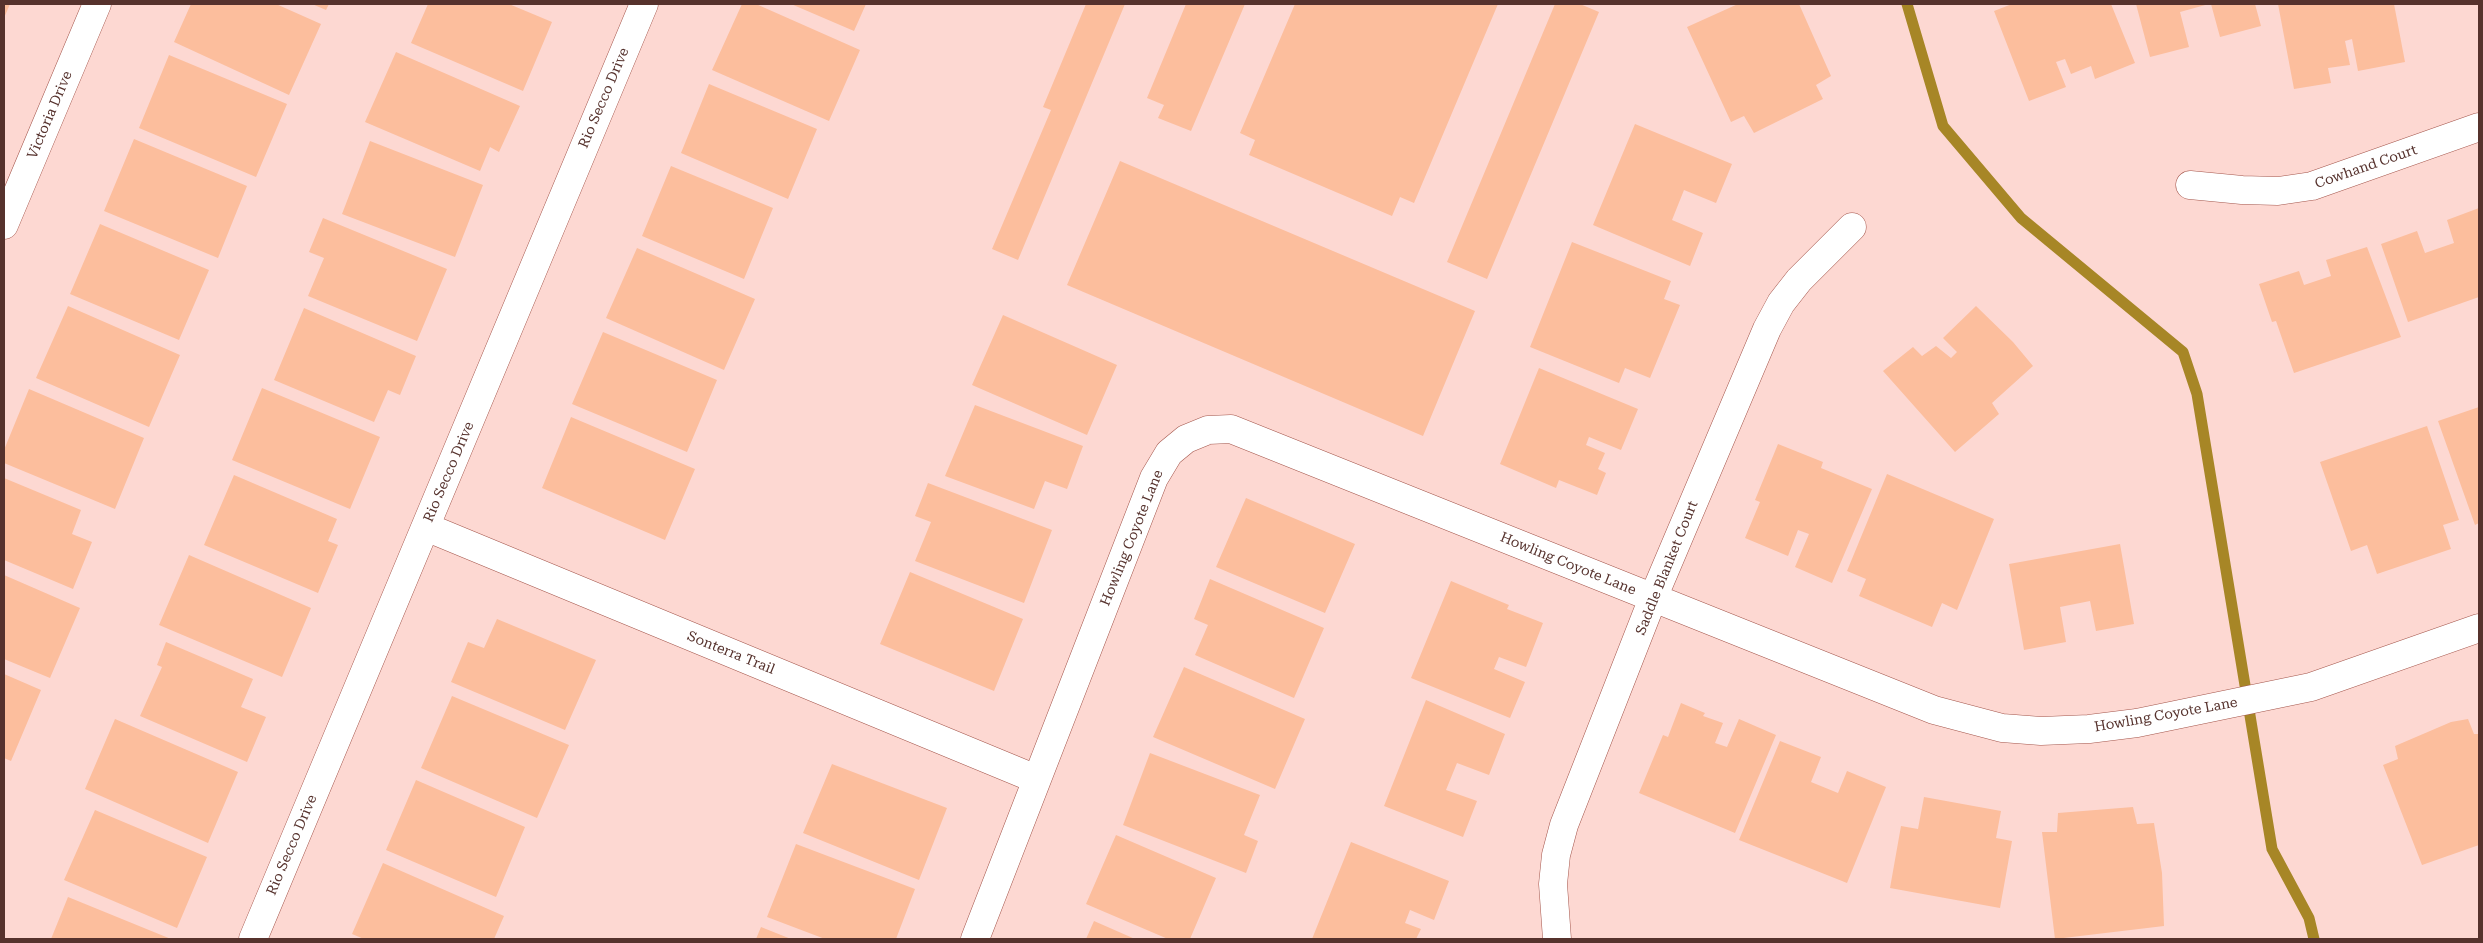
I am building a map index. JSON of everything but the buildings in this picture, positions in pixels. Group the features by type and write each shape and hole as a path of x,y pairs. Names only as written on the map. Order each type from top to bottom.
{"street":[{"name":"Victoria Drive","path":"4,225 96,4"},
{"name":"Rio Secco Drive","path":"253,939 644,4"},
{"name":"Cowhand Court","path":"2190,185 2278,190 2312,186 2479,127"},
{"name":"Saddle Blanket Court","path":"1557,939 1553,884 1556,855 1564,825 1654,598 1766,329 1799,280 1852,228"},
{"name":"Howling Coyote Lane","path":"975,939 1154,478 1169,453 1186,439 1208,430 1231,429 1934,710 1993,726 2041,731 2089,729 2137,722 2311,687 2479,628"},
{"name":"Sonterra Trail","path":"426,527 1036,779"}],"waterway":[{"path":"1907,4 1943,126 2021,218 2183,352 2197,394 2272,849 2309,918 2314,939"}]}
